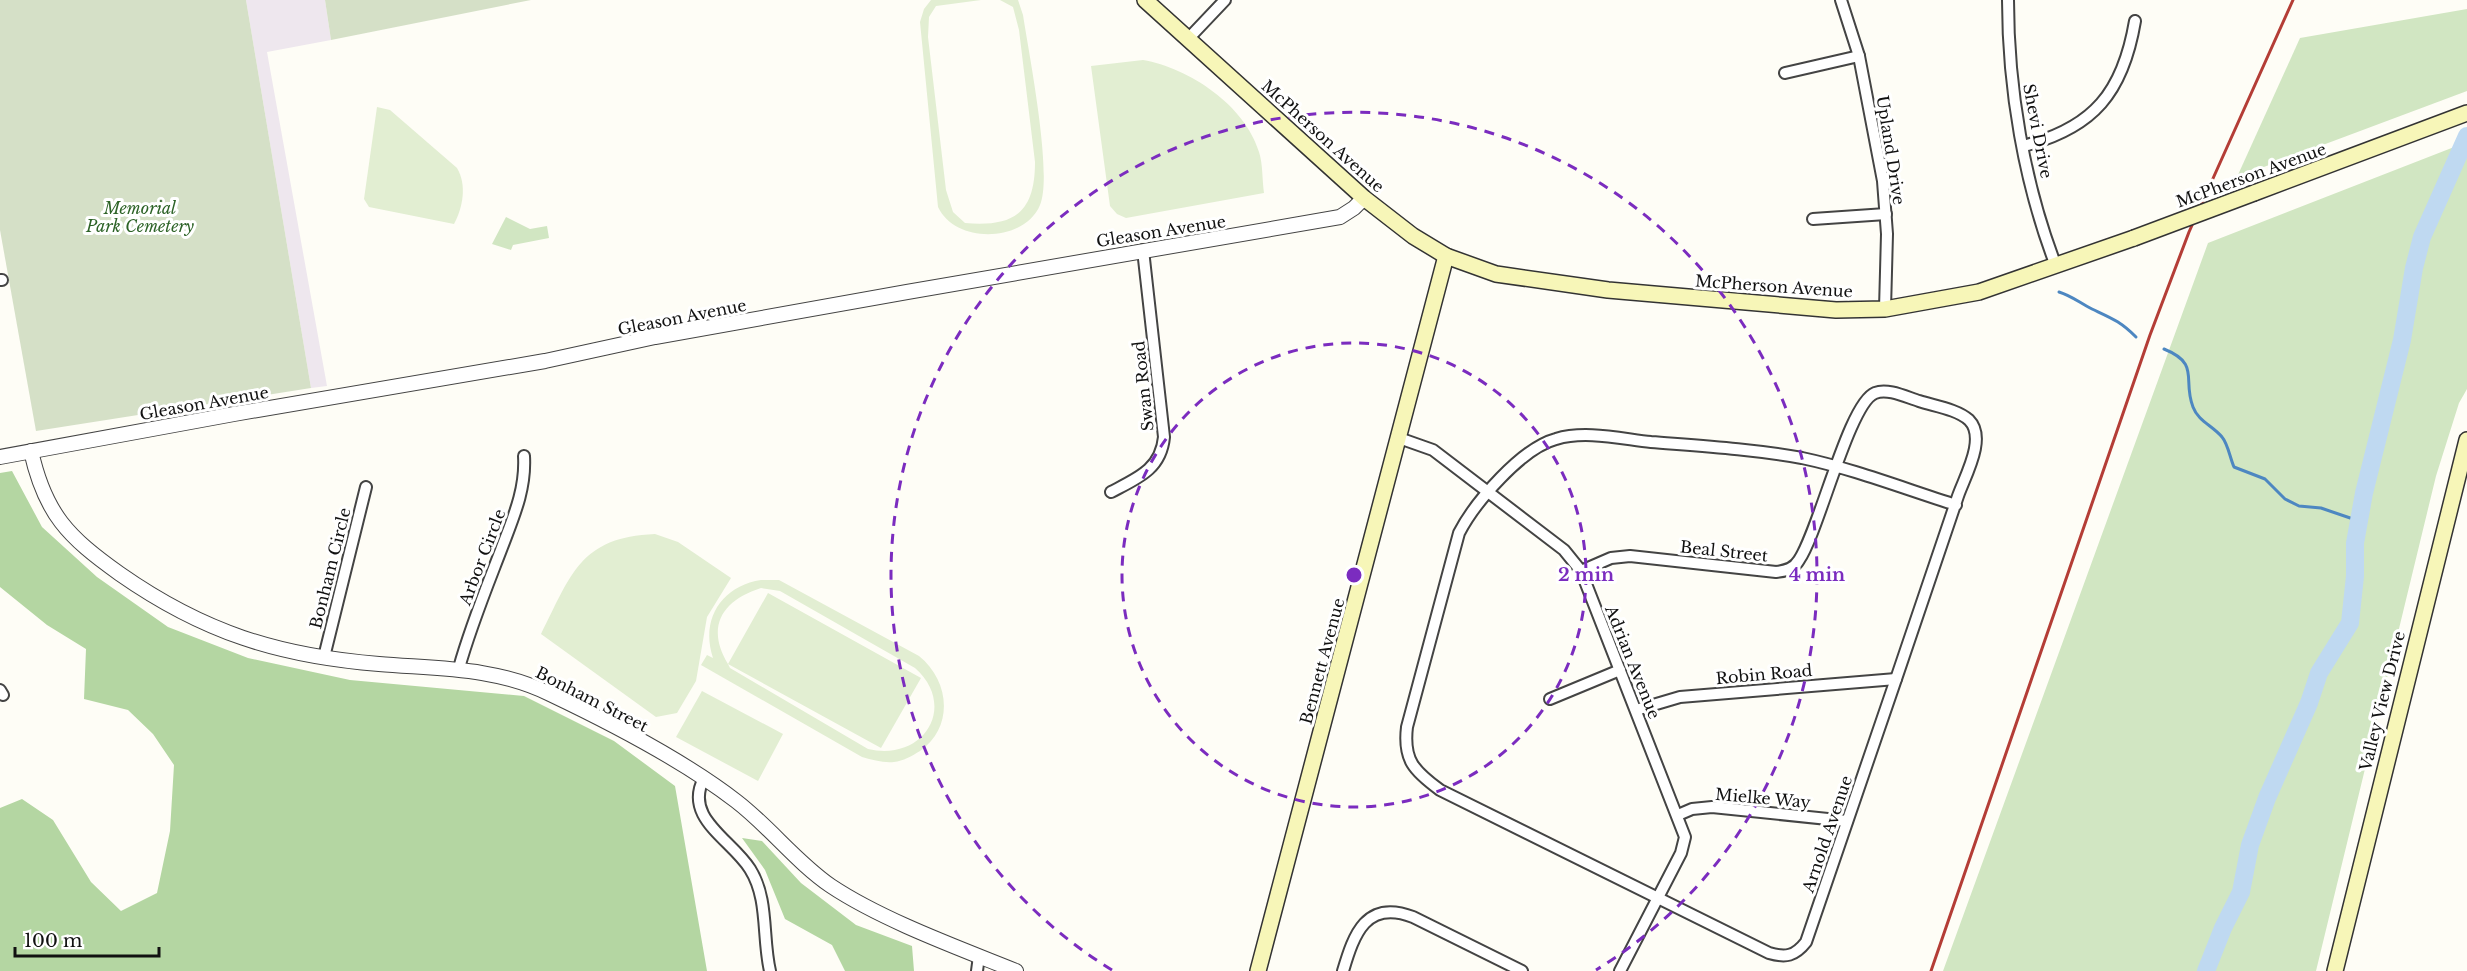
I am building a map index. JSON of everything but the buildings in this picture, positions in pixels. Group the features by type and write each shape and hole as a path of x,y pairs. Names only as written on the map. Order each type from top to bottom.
{"main road":[{"name":"McPherson Avenue","path":"1145,0 1364,198 1413,236 1446,256 1477,269 1545,283 1836,310 1885,309 1954,299 2134,238 2467,113"},
{"name":"Bennett Avenue","path":"1258,971 1446,256"},
{"name":"Valley View Drive","path":"2335,971 2467,440"}],"street":[{"path":"1188,39 1225,0"},
{"name":"Upland Drive","path":"1841,0 1859,56 1883,181 1886,214 1885,309"},
{"name":"Shevi Drive","path":"2008,0 2010,61 2023,146 2056,266"},
{"path":"2023,146 2068,131 2096,111 2117,83 2126,62 2134,21"},
{"path":"1785,73 1859,56"},
{"name":"Gleason Avenue","path":"0,457 534,363 655,337 1340,217 1364,198"},
{"path":"1813,219 1886,214"},
{"name":"Swan Road","path":"1112,492 1149,471 1163,451 1164,437 1143,250"},
{"name":"Beal Street","path":"1581,571 1611,558 1630,556 1776,572 1786,571 1799,560 1861,407 1869,396 1884,391 1965,417 1976,429 1977,440 1956,505"},
{"name":"Arnold Avenue","path":"1568,436 1782,454 1956,505 1806,942 1792,955 1783,957 1769,953 1440,790 1419,775 1410,762 1406,741 1407,727 1459,533 1471,511 1489,492 1538,447 1568,436"},
{"name":"Adrian Avenue","path":"1399,438 1433,450 1564,550 1581,571 1678,815 1684,837 1683,847 1620,971"},
{"name":"Bonham Street","path":"31,451 41,489 59,521 76,540 125,578 175,609 212,628 273,648 383,664 459,668 510,678 550,694 704,778 739,803 801,861 833,887 872,909 1016,971"},
{"name":"Arbor Circle","path":"459,668 466,643 518,506 525,473 524,456"},
{"name":"Bonham Circle","path":"324,657 366,487"},
{"path":"1550,699 1620,670"},
{"name":"Robin Road","path":"1636,710 1680,697 1896,679"},
{"path":"704,778 697,791 698,804 716,832 748,865 762,894 765,946 770,971"},
{"name":"Mielke Way","path":"1678,815 1692,809 1712,807 1847,821"},
{"path":"1343,971 1354,934 1364,923 1383,913 1394,912 1413,917 1522,971"},
{"path":"977,971 979,956"}],"shaded area":[{"path":"246,0 325,0 331,40 267,52 327,386 311,388"}],"green space":[{"name":"Memorial Park Cemetery","path":"0,0 246,0 311,388 36,431 0,230"},
{"path":"325,0 531,0 331,40"},
{"path":"931,0 981,0 936,6 929,17 928,37 946,190 953,212 965,223 982,224 1009,219 1026,205 1031,194 1035,162 1019,30 1013,7 1000,0 1018,0 1023,15 1039,113 1044,168 1043,190 1040,205 1032,217 1006,232 974,233 959,228 947,219 938,207 920,22 924,9"},
{"path":"2467,9 2467,91 2237,177 2300,38"},
{"path":"1143,60 1179,71 1213,91 1228,104 1252,135 1259,152 1264,193 1126,218 1117,214 1110,206 1091,66"},
{"path":"377,107 390,110 457,168 462,182 463,196 454,224 369,207 364,199"},
{"path":"2467,142 2467,389 2459,403 2436,476 2316,971 1943,971 2208,243"},
{"path":"506,217 530,229 547,226 549,238 513,245 511,250 492,244"},
{"path":"12,471 42,527 97,577 168,627 248,658 350,680 524,696 614,741 675,786 707,971 0,971 0,808 22,799 53,820 91,882 121,911 157,893 170,831 174,765 153,734 128,710 84,699 86,649 47,625 0,587 0,473"},
{"path":"655,534 678,542 731,578 707,617 696,681 677,713 656,717 541,634 570,577 594,551 630,537"},
{"path":"779,580 919,656 937,678 944,704 939,730 931,741 917,753 897,761 882,762 862,757 701,665 707,655 713,658 710,630 712,618 718,607 725,597 747,583","holes":["761,588 780,591 915,668 928,683 934,699 934,714 929,728 919,739 905,747 888,751 868,749 730,668 721,650 718,626 728,607 748,593"]},
{"path":"768,593 921,678 881,748 728,664"},
{"path":"702,691 783,734 758,781 676,737"},
{"path":"742,838 762,841 801,883 856,925 912,946 914,971 845,971 832,945 785,919 765,870"}],"waterway":[{"path":"2206,971 2223,928 2241,892 2250,845 2267,798 2309,703 2319,673 2350,623 2355,576 2355,543 2364,493 2402,340 2414,268 2422,237 2467,136"},
{"path":"2059,292 2115,320 2136,337"},
{"path":"2164,349 2183,360 2187,367 2190,397 2195,412 2224,440 2234,467 2265,479 2285,499 2299,506 2321,508 2359,521"}],"railway":[{"path":"1931,971 2150,335 2189,232 2293,0"}]}
